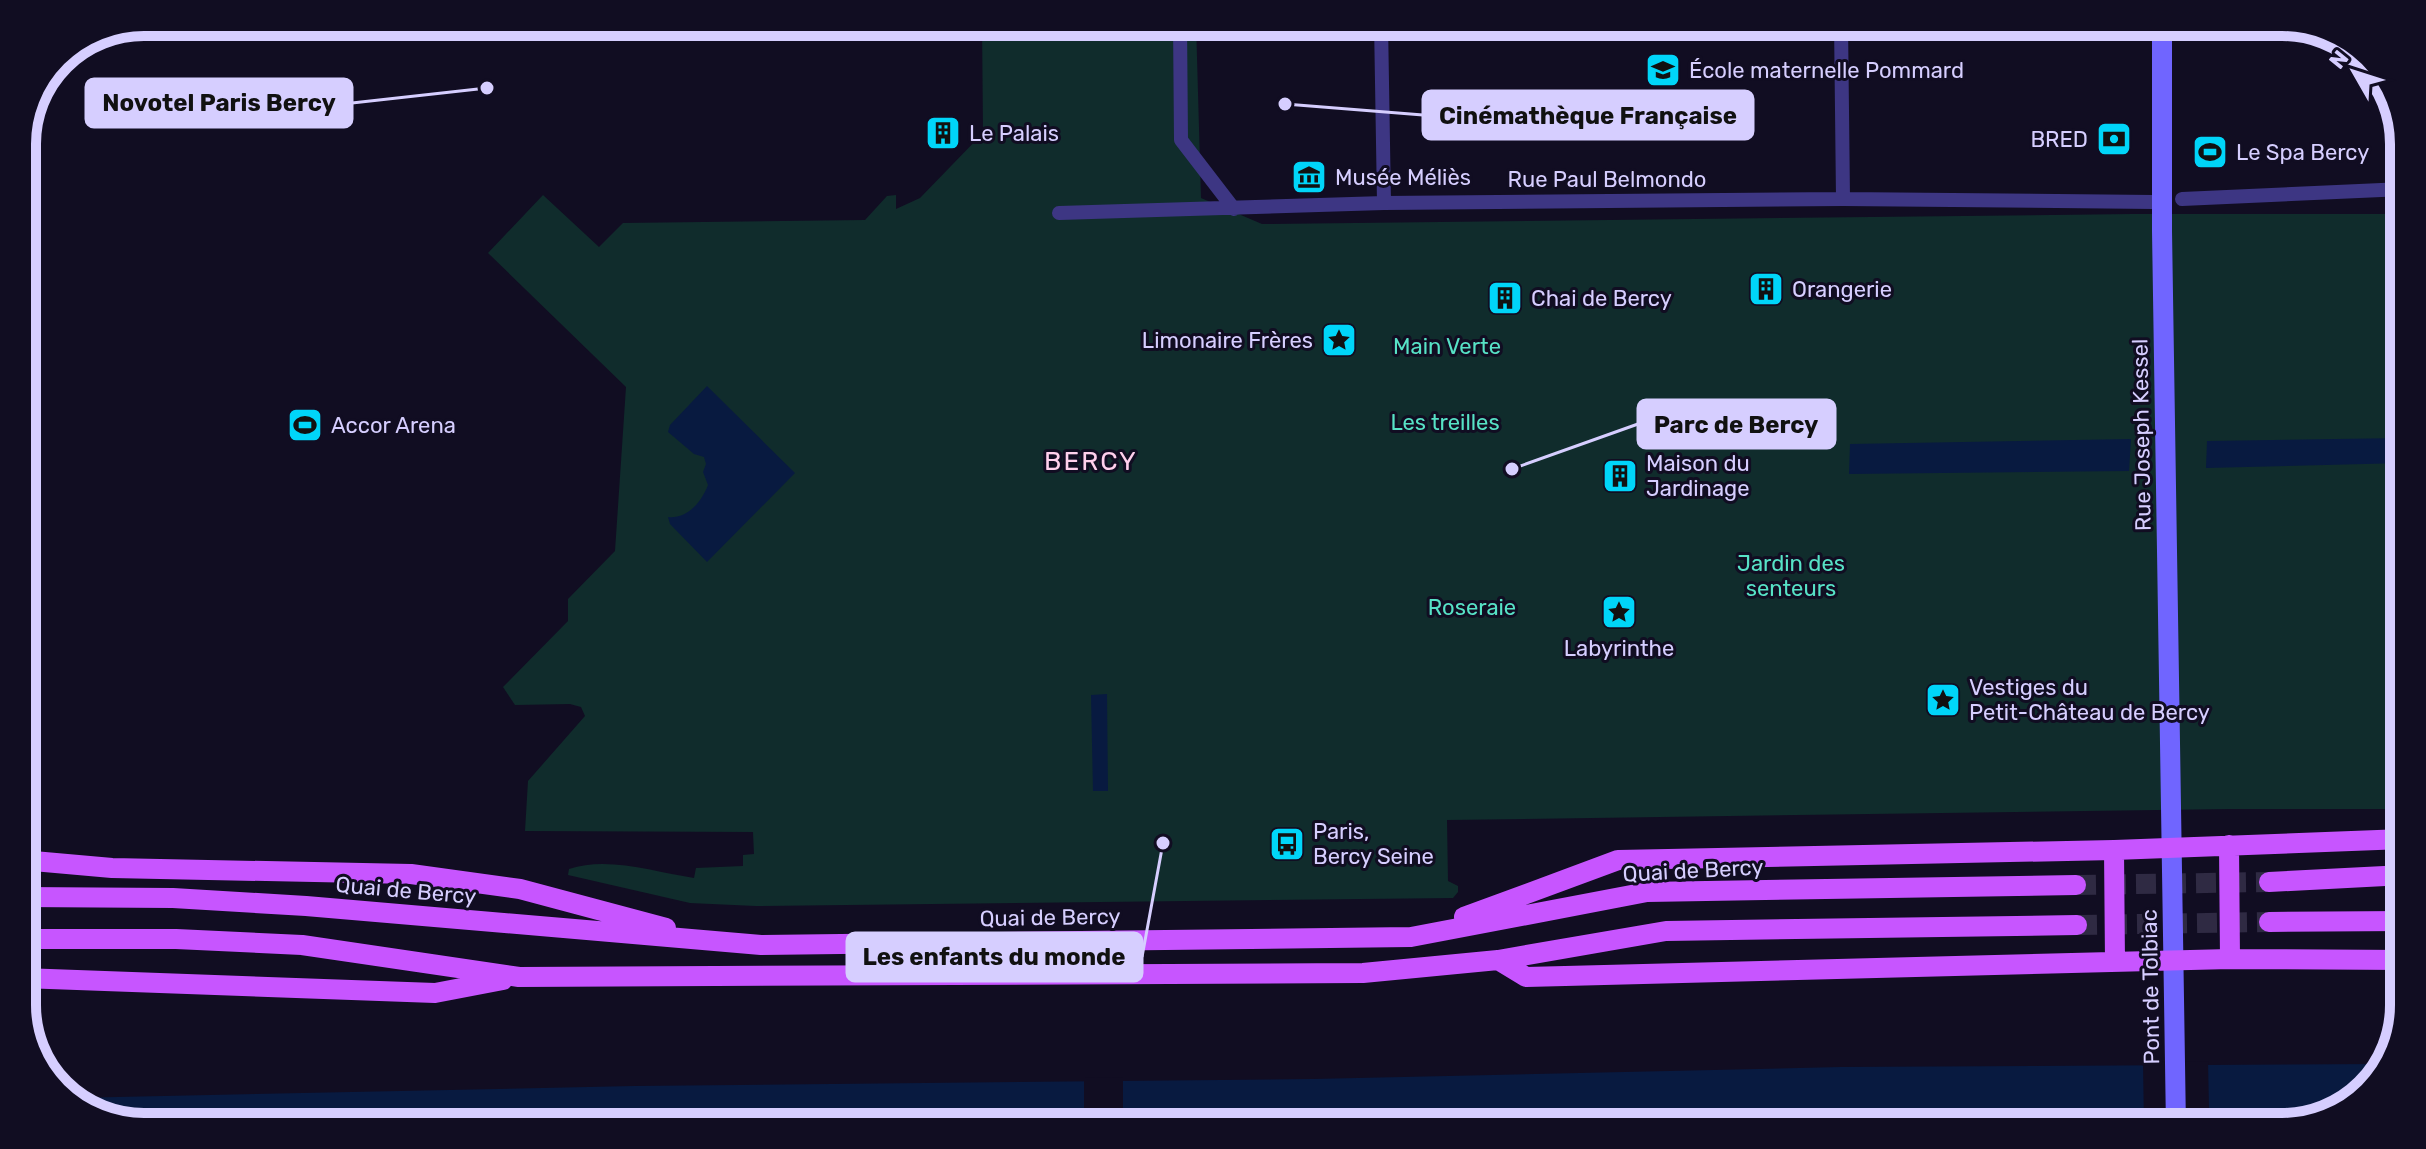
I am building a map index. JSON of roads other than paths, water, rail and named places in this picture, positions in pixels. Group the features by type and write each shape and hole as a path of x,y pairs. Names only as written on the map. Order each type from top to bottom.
{"main road":[{"name":"Rue Joseph Kessel","path":"2162,36 2172,847"},
{"path":"1411,937 1618,860 2114,850 2390,839"},
{"path":"2229,845 2230,959"},
{"name":"Pont de Tolbiac","path":"2172,847 2176,1113"},
{"path":"2114,850 2115,962"},
{"path":"36,861 112,868 411,874 458,879 520,889 713,940"},
{"path":"2269,882 2390,876"},
{"name":"Quai de Bercy","path":"36,897 173,898 291,905 761,945 1411,937 1647,892 2076,885"},
{"path":"2269,922 2390,921"},
{"path":"36,939 176,939 302,945 519,977 1363,973 1498,960 1629,936 1678,931 2077,925"},
{"path":"1498,960 1526,977 2115,962 2174,968 2230,959 2390,960"},
{"path":"36,979 435,993 519,977"}],"street":[{"path":"1180,36 1181,140 1234,209"},
{"path":"1381,36 1384,203"},
{"path":"1841,36 1843,199"},
{"path":"2182,199 2390,190"},
{"name":"Rue Paul Belmondo","path":"1059,213 1384,203 1843,199 2154,202"}],"water":[{"path":"707,386 795,473 707,562 670,524 668,517 687,512 701,498 708,485 703,472 706,464 704,457 694,454 668,432 670,425"},
{"path":"2390,438 2390,463 2206,468 2207,441"},
{"path":"2131,439 2129,471 1849,474 1850,444"},
{"path":"1107,694 1108,791 1093,791 1091,695"},
{"path":"2373,1064 2353,1086 2330,1102 2282,1113 144,1113 116,1109 89,1098 634,1086 1313,1079 1841,1067"}],"tunnel":[{"path":"2076,885 2269,882"},
{"path":"2077,925 2269,922"}],"place":[{"name":"École maternelle Pommard","path":"1663,70"},
{"name":"Novotel Paris Bercy","path":"487,88"},
{"name":"Cinémathèque Française","path":"1285,104"},
{"name":"Le Palais","path":"943,133"},
{"name":"BRED","path":"2114,139"},
{"name":"Le Spa Bercy","path":"2210,152"},
{"name":"Musée Méliès","path":"1309,177"},
{"name":"Orangerie","path":"1766,289"},
{"name":"Chai de Bercy","path":"1505,298"},
{"name":"Limonaire Frères","path":"1339,340"},
{"name":"Accor Arena","path":"305,425"},
{"name":"Parc de Bercy","path":"1512,469"},
{"name":"Maison du Jardinage","path":"1620,476"},
{"name":"Labyrinthe","path":"1619,612"},
{"name":"Vestiges du Petit-Château de Bercy","path":"1943,700"},
{"name":"Les enfants du monde","path":"1163,843"},
{"name":"Paris, Bercy Seine","path":"1287,844"}],"district":[{"name":"BERCY","path":"1091,461"}],"park label":[{"name":"Main Verte","path":"1447,346"},
{"name":"Les treilles","path":"1445,422"},
{"name":"Jardin des senteurs","path":"1791,576"},
{"name":"Roseraie","path":"1472,607"}]}
